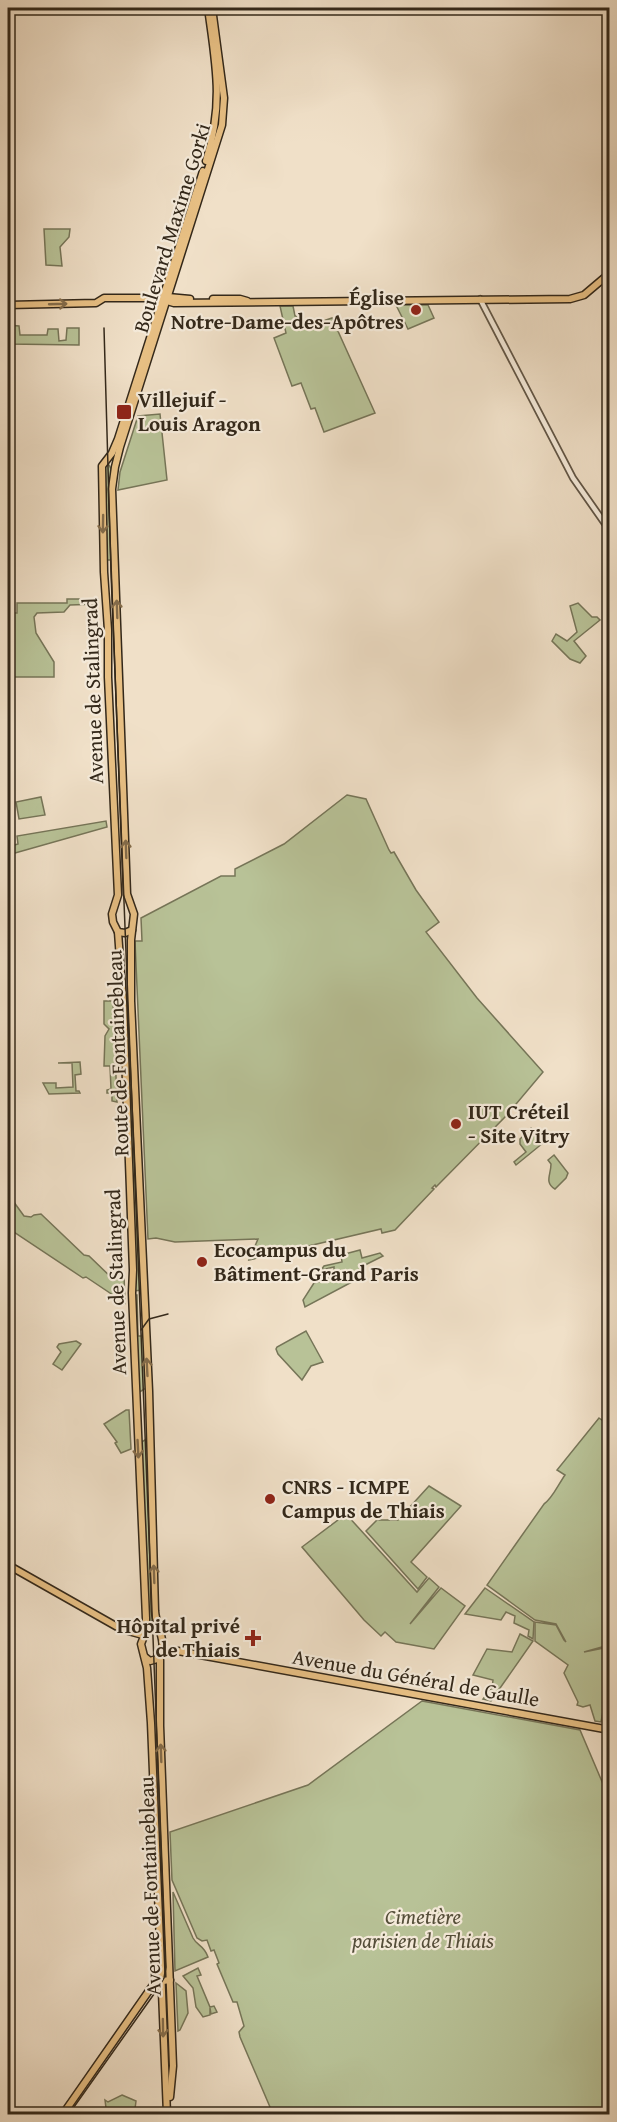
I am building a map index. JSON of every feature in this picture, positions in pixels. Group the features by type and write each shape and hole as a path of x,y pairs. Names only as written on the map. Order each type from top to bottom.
{"main road":[{"name":"Boulevard Maxime Gorki","path":"112,489 120,447 212,143 217,118 218,83 210,8"},
{"path":"8,305 96,303 105,298 250,302 559,300 577,298 590,291 609,271"},
{"name":"Boulevard Maxime Gorki","path":"102,476 102,466 112,453 118,439 166,300"},
{"name":"Avenue de Stalingrad","path":"102,476 118,892 115,905"},
{"name":"Avenue de Stalingrad","path":"112,489 128,894 132,907"},
{"path":"124,901 132,907 135,918 132,930 125,933 118,932 112,919 115,905 124,901"},
{"name":"Route de Fontainebleau","path":"132,930 131,1001 149,1391 155,1611 159,1632"},
{"name":"Avenue de Stalingrad","path":"118,932 141,1477 144,1633"},
{"path":"136,1398 149,1391"},
{"path":"8,1565 121,1629 141,1644 146,1657 169,2115"},
{"path":"121,1629 144,1633 152,1629 159,1632 163,1642 161,1654 152,1661 146,1657"},
{"path":"141,1644 144,1633"},
{"name":"Avenue du Général de Gaulle","path":"163,1642 175,1648 218,1659"},
{"name":"Avenue du Général de Gaulle","path":"161,1654 172,1651 609,1730"},
{"name":"Avenue de Fontainebleau","path":"161,1654 160,1725 173,2066 169,2115"},
{"path":"63,2115 153,1985 170,1980"}],"street":[{"path":"480,299 573,478 609,531"}],"green space":[{"path":"44,229 70,229 69,237 60,247 62,266 46,265"},
{"path":"396,305 428,305 434,318 408,329"},
{"path":"280,306 293,306 295,316 301,316 302,328 332,318 375,413 324,432 315,408 311,409 301,383 292,386 274,338 286,333"},
{"path":"8,325 19,326 20,335 47,335 48,329 58,329 59,341 66,340 67,328 79,328 79,345 8,344"},
{"path":"160,414 167,480 118,490 120,472 138,416"},
{"path":"106,465 109,465 111,469 112,560 107,560 104,470"},
{"path":"67,599 98,599 98,604 70,605 64,612 37,613 34,617 36,633 54,662 54,677 13,677 12,693 8,693 8,613 17,613 17,603 67,603"},
{"path":"578,603 592,617 600,620 574,641 586,656 580,663 570,659 552,641 556,634 567,641 577,632 570,606"},
{"path":"347,795 366,799 389,850 391,853 394,852 416,890 439,922 426,932 477,998 543,1072 506,1116 436,1187 435,1185 432,1188 434,1189 395,1230 382,1233 381,1229 249,1260 258,1239 175,1242 156,1238 148,1239 135,941 142,941 141,918 221,876 235,876 235,869 284,844"},
{"path":"41,797 45,815 19,819 16,802"},
{"path":"106,821 107,827 8,855 8,847 18,844 17,836"},
{"path":"104,1001 113,1001 117,1102 112,1101 112,1093 107,1093 107,1090 111,1089 110,1066 104,1066 105,1036 109,1029 104,1024"},
{"path":"80,1062 81,1074 75,1075 76,1091 80,1093 49,1094 43,1083 56,1083 56,1088 73,1087 72,1063 58,1063"},
{"path":"128,1085 133,1085 142,1290 134,1291"},
{"path":"531,1128 543,1143 516,1165 514,1162 526,1152 520,1144 520,1139"},
{"path":"554,1155 568,1173 555,1189 549,1181 551,1164 548,1160"},
{"path":"8,1194 24,1216 31,1217 41,1214 114,1280 124,1275 125,1303 8,1228 8,1220 11,1220 8,1214"},
{"path":"360,1250 362,1258 380,1253 383,1256 363,1266 365,1275 305,1307 303,1300 314,1283 352,1273 351,1271 316,1280 317,1277 311,1277 334,1271 334,1267 321,1270 324,1266 342,1262 341,1255"},
{"path":"134,1295 137,1295 138,1336 142,1336 144,1326 146,1388 138,1393"},
{"path":"306,1331 323,1362 311,1366 302,1380 276,1349"},
{"path":"76,1341 81,1344 62,1370 53,1364 61,1352 57,1347 59,1344"},
{"path":"129,1410 131,1449 121,1453 115,1443 117,1442 104,1424"},
{"path":"599,1418 610,1426 609,1645 584,1652 609,1647 609,1680 601,1722 595,1721 590,1705 583,1707 577,1705 578,1702 564,1673 568,1665 535,1641 535,1622 556,1625 566,1642 556,1624 535,1620 487,1585 565,1475 557,1470"},
{"path":"148,1438 154,1621 148,1621 140,1443"},
{"path":"429,1486 461,1506 411,1562 427,1577 418,1589 366,1531 377,1520 398,1520"},
{"path":"346,1514 417,1592 429,1578 439,1587 410,1624 441,1588 465,1606 434,1649 396,1642 385,1632 381,1636 364,1620 302,1547"},
{"path":"485,1588 534,1622 533,1639 528,1636 529,1630 514,1623 515,1616 506,1612 501,1620 465,1614"},
{"path":"520,1634 533,1641 491,1701 483,1699 492,1688 493,1680 473,1675 487,1649 512,1652"},
{"name":"Cimetière parisien de Thiais","path":"422,1701 580,1730 609,1798 609,2114 273,2114 240,2037 239,2032 244,2026 237,2002 233,2002 217,1964 219,1963 214,1950 211,1951 207,1940 202,1941 197,1938 172,1880 170,1832 308,1785"},
{"path":"173,1892 193,1938 208,1957 175,1971"},
{"path":"198,1968 201,1975 197,1976 210,2007 214,2006 217,2012 211,2014 210,2008 210,2015 203,2017 196,2007 193,1988 183,1976"},
{"path":"176,1983 186,1991 188,2013 178,2031"},
{"path":"122,2095 136,2101 135,2109 122,2112 106,2108 105,2100 108,2102"}],"tram line":[{"path":"69,2114 159,1987 166,1967 111,572 104,328"},
{"path":"141,1330 149,1319 168,1314"}],"place":[{"name":"Église Notre-Dame-des-Apôtres","path":"416,310"},
{"name":"Villejuif - Louis Aragon","path":"124,412"},
{"name":"IUT Créteil - Site Vitry","path":"456,1124"},
{"name":"Ecocampus du Bâtiment-Grand Paris","path":"202,1262"},
{"name":"CNRS - ICMPE Campus de Thiais","path":"270,1499"},
{"name":"Hôpital privé de Thiais","path":"253,1638"}]}
